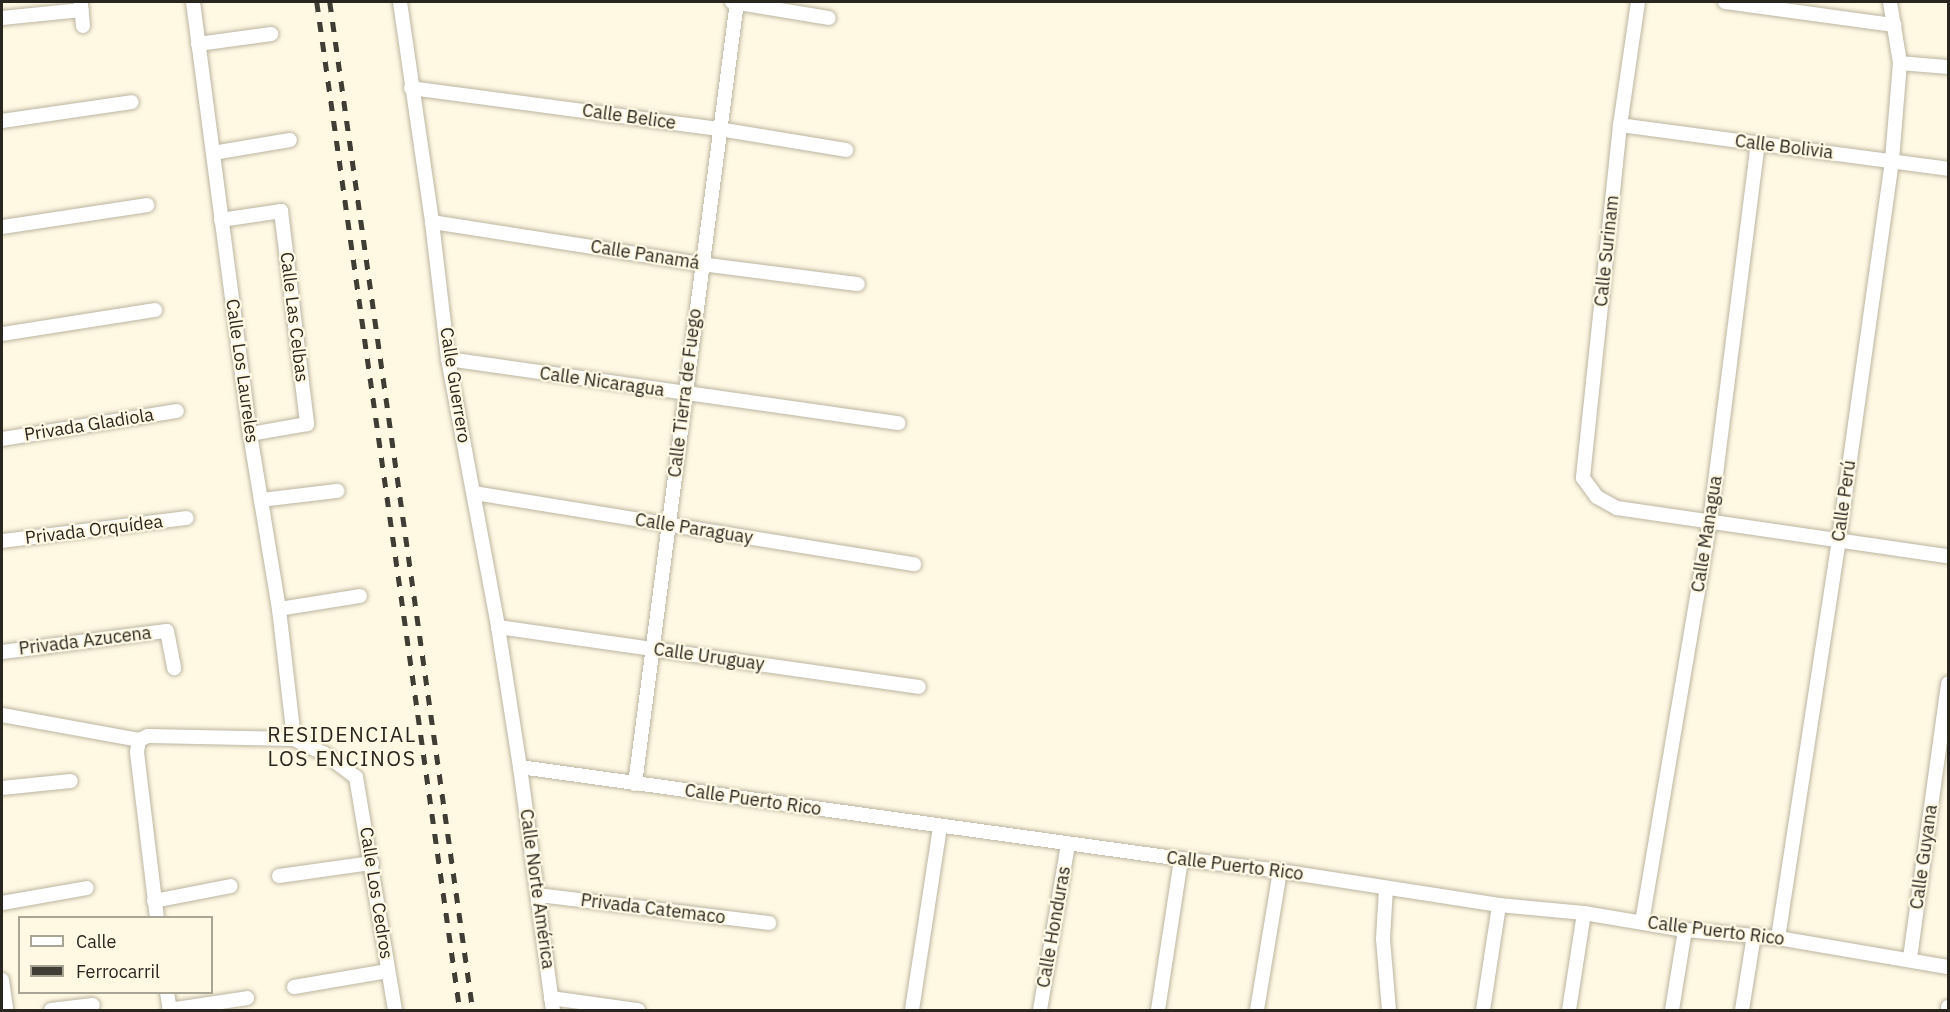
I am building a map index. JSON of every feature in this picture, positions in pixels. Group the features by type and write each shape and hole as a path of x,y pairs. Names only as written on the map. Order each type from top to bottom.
{"street":[{"name":"Calle Los Laureles","path":"193,2 250,434 279,609 294,739"},
{"name":"Calle Guerrero","path":"400,2 432,222 448,359 498,627 520,767"},
{"path":"732,2 829,18"},
{"name":"Calle Tierra de Fuego","path":"635,784 701,264 737,2"},
{"name":"Calle Surinam","path":"1638,2 1620,125 1583,478 1597,497 1617,508 1710,522"},
{"path":"1725,2 1754,4 1894,25"},
{"name":"Calle Perú","path":"1778,938 1839,538 1892,160 1900,63 1890,2"},
{"path":"2,18 81,6 83,26"},
{"path":"198,44 272,33"},
{"path":"1900,63 1948,67"},
{"name":"Calle Belice","path":"411,88 719,129 846,150"},
{"path":"2,121 132,102"},
{"name":"Calle Bolivia","path":"1620,125 1948,169"},
{"path":"213,153 290,140"},
{"name":"Calle Managua","path":"1642,922 1710,522 1758,144"},
{"path":"2,227 147,205"},
{"name":"Calle Las Celbas","path":"221,220 281,211 307,424 250,434"},
{"name":"Calle Panamá","path":"432,222 701,264 858,284"},
{"path":"2,334 155,310"},
{"name":"Calle Nicaragua","path":"448,359 898,423"},
{"name":"Privada Gladiola","path":"2,438 177,411"},
{"path":"261,500 337,490"},
{"name":"Calle Paraguay","path":"474,493 914,564"},
{"name":"Privada Orquídea","path":"2,541 187,518"},
{"path":"1710,522 1839,538 1948,556"},
{"path":"279,609 360,596"},
{"name":"Calle Uruguay","path":"498,627 919,687"},
{"name":"Privada Azucena","path":"2,652 167,631 174,668"},
{"name":"Calle Guyana","path":"1910,958 1948,684"},
{"path":"2,716 138,746"},
{"path":"138,746 148,736 294,739"},
{"name":"Calle Los Cedros","path":"294,739 325,754 356,777 395,1011"},
{"path":"138,746 157,916"},
{"name":"Calle Puerto Rico","path":"520,767 1068,844 1280,871 1499,905 1584,913 1684,930 1778,938 1910,958 1948,967"},
{"name":"Calle Norte América","path":"520,767 552,1004"},
{"path":"2,788 71,781"},
{"path":"912,1011 940,826"},
{"name":"Calle Honduras","path":"1040,1011 1068,844"},
{"path":"1158,1011 1181,859"},
{"path":"279,876 372,863"},
{"path":"1257,1011 1280,871"},
{"path":"154,901 231,886"},
{"path":"2,903 87,888"},
{"path":"1386,888 1383,939 1389,1011"},
{"name":"Privada Catemaco","path":"537,895 769,923"},
{"path":"1483,1011 1499,905"},
{"path":"1569,1011 1584,913"},
{"path":"1671,1011 1684,930"},
{"path":"1742,1011 1754,935"},
{"path":"294,987 388,970"},
{"path":"2,980 6,1011"},
{"path":"167,994 170,1010 247,998"},
{"path":"552,1004 638,1011"},
{"path":"51,1011 93,1005"}],"railway":[{"path":"317,2 460,1010"},
{"path":"330,2 473,1010"}],"district":[{"name":"RESIDENCIAL LOS ENCINOS","path":"342,746"}]}
